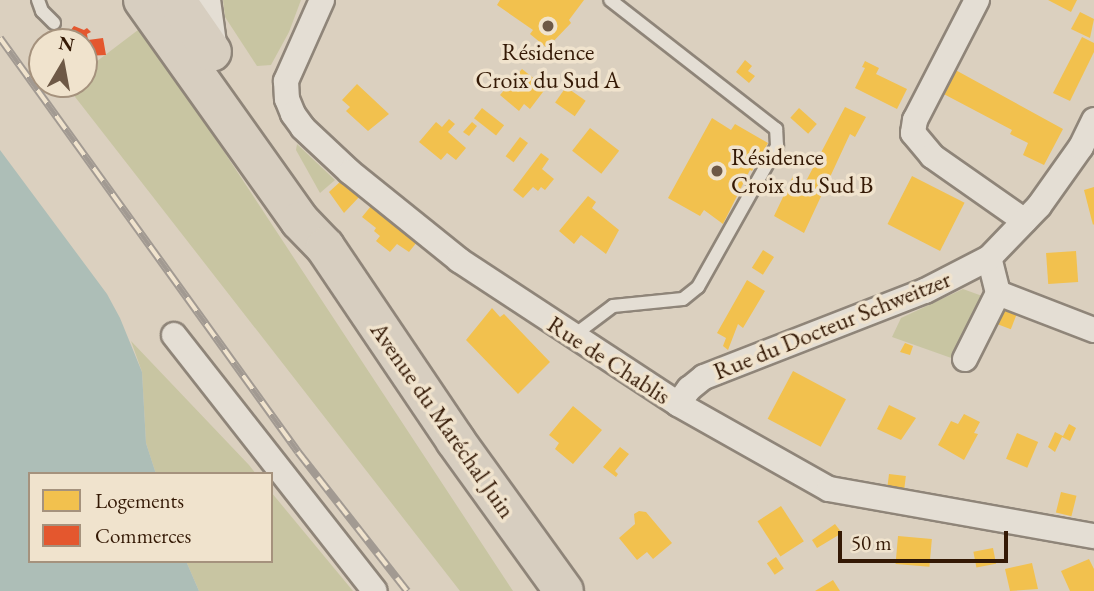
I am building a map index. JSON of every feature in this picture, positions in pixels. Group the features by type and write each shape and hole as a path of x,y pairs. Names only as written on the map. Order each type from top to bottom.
{"main road":[{"name":"Avenue du Maréchal Juin","path":"143,0 300,221 325,247 455,440 565,591"},
{"name":"Avenue du Maréchal Juin","path":"176,0 306,200 325,247"}],"street":[{"path":"204,0 212,52"},
{"name":"Rue de Chablis","path":"322,0 286,81 287,99 303,128 350,172 459,260 572,337 678,404 829,489 1094,536"},
{"path":"977,0 915,120 913,134 932,156 1025,221"},
{"name":"Rue du Docteur Schweitzer","path":"678,404 689,389 704,377 925,291 989,258 1039,206 1081,147 1094,120"},
{"path":"965,359 998,293 989,258"},
{"path":"998,293 1094,330"},
{"path":"174,335 375,591"}],"lane":[{"path":"38,0 42,11 54,23"},
{"path":"572,337 613,306 683,299 698,287 777,146 776,129 610,0"}],"shaded area":[{"path":"223,0 301,0 289,32 271,65 257,66 225,17"},
{"path":"142,27 513,591 460,591 76,98 98,98 98,60"},
{"path":"297,144 335,180 320,193 296,150"},
{"path":"0,150 107,294 120,318 142,372 146,443 155,472 28,472 28,563 187,563 199,591 0,591"},
{"path":"963,289 985,297 957,360 892,337 901,318"},
{"path":"131,341 254,472 155,472 146,443 142,372"},
{"path":"273,494 353,591 199,591 187,563 273,563"}],"building: Logements":[{"name":"Résidence Croix du Sud A","path":"500,0 584,0 569,20 571,23 547,48 530,34 533,30 497,5"},
{"path":"1048,0 1077,0 1071,12"},
{"path":"1080,12 1094,19 1090,38 1071,29"},
{"path":"1082,37 1094,43 1094,52 1070,101 1053,93"},
{"path":"745,60 752,66 748,71 755,76 749,83 736,72"},
{"path":"865,61 879,68 876,74 907,89 897,109 855,88 865,68 862,67"},
{"path":"950,67 1063,129 1044,165 1023,155 1028,143 1010,134 1012,130 938,91"},
{"path":"522,69 546,88 530,109 524,104 519,111 500,95"},
{"path":"357,84 389,114 368,131 346,111 350,107 342,100"},
{"path":"566,87 586,101 575,116 555,103"},
{"path":"845,107 866,117 855,137 850,134 804,233 774,216 793,176 805,183"},
{"path":"482,108 504,125 496,135 474,118"},
{"path":"799,108 817,124 808,134 790,118"},
{"name":"Résidence Croix du Sud B","path":"712,118 731,130 735,124 768,143 752,171 750,170 723,224 704,210 700,216 668,198"},
{"path":"449,119 455,124 448,132 466,148 456,160 447,153 441,160 419,142 436,122 442,127"},
{"path":"472,122 477,126 469,136 463,132"},
{"path":"590,128 619,151 601,174 572,151"},
{"path":"520,137 528,143 514,162 506,156"},
{"path":"541,153 549,159 542,169 554,179 545,190 541,187 538,191 533,187 523,198 513,190"},
{"path":"912,176 965,203 940,251 887,224"},
{"path":"341,181 360,196 344,213 329,192"},
{"path":"1094,187 1094,224 1093,225 1084,190"},
{"path":"588,196 596,202 592,208 619,230 606,254 581,235 574,244 559,231"},
{"path":"371,206 417,242 409,252 397,244 390,252 376,241 380,236 374,231 376,228 362,217"},
{"path":"763,250 774,257 763,275 752,268"},
{"path":"1076,251 1078,282 1048,284 1046,253"},
{"path":"747,280 765,291 743,328 738,324 728,350 723,346 726,338 717,333"},
{"path":"1001,302 1019,309 1011,329 993,323"},
{"path":"492,308 500,317 504,314 550,362 518,394 466,340"},
{"path":"905,343 913,346 910,355 900,352"},
{"path":"793,371 846,399 821,447 768,419"},
{"path":"889,405 916,418 901,440 877,429"},
{"path":"573,406 602,430 573,464 555,449 559,443 549,435"},
{"path":"964,414 980,422 974,433 978,434 964,460 938,445 951,421 958,424"},
{"path":"1069,424 1076,428 1070,441 1062,437 1055,452 1048,447 1055,432 1063,436"},
{"path":"1017,433 1038,442 1027,468 1006,459"},
{"path":"620,447 629,454 615,471 618,474 616,477 603,467"},
{"path":"889,474 906,476 904,489 887,487"},
{"path":"1061,492 1077,496 1071,516 1056,512"},
{"path":"781,506 804,541 780,556 758,521"},
{"path":"639,511 646,512 672,543 653,559 647,552 637,560 619,538 635,524 634,514"},
{"path":"835,524 842,533 817,548 812,540"},
{"path":"898,536 932,539 929,567 896,564"},
{"path":"993,548 996,564 976,568 973,552"},
{"path":"776,557 784,569 775,575 767,563"},
{"path":"1089,559 1094,569 1094,591 1070,591 1061,571"},
{"path":"1032,563 1038,589 1010,591 1005,569"},
{"path":"833,580 840,591 815,591"}],"building: Commerces":[{"path":"103,38 106,55 98,55 98,39"}],"railway":[{"path":"0,38 298,452 407,591"}],"place":[{"name":"Résidence Croix du Sud A","path":"548,26"},
{"name":"Résidence Croix du Sud B","path":"717,171"}]}
